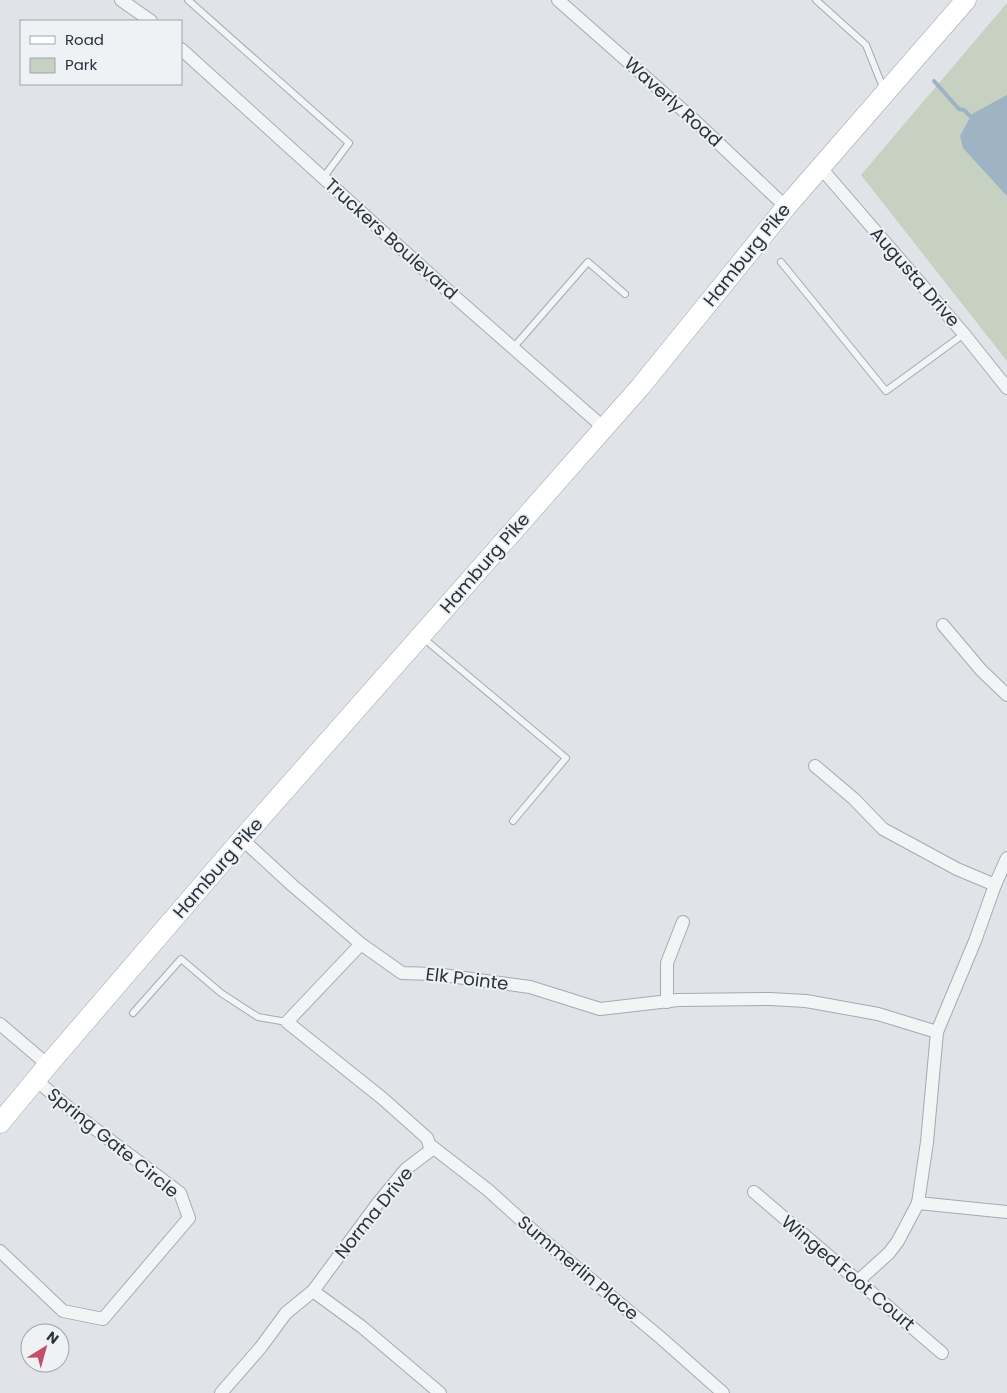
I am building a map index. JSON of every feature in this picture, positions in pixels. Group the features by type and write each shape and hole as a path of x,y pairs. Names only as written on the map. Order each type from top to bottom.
{"main road":[{"name":"Hamburg Pike","path":"0,1124 42,1072 242,839 641,386 786,207 966,0"}],"street":[{"path":"121,0 150,20"},
{"name":"Waverly Road","path":"558,0 693,118 786,207"},
{"name":"Truckers Boulevard","path":"182,50 512,348 603,427"},
{"name":"Augusta Drive","path":"821,168 964,334 1007,388"},
{"path":"943,625 981,670 1007,695"},
{"path":"815,766 854,799 883,829 957,868 995,885"},
{"name":"Elk Pointe","path":"242,839 361,944 402,973 435,974 530,987 600,1010 666,1002 806,1001 878,1014 937,1032"},
{"path":"858,1281 889,1253 898,1241 918,1203 927,1142 937,1032 1007,858"},
{"path":"666,1002 667,963 683,922"},
{"path":"361,944 287,1022 382,1098 426,1138 430,1145"},
{"path":"0,1024 42,1072"},
{"name":"Spring Gate Circle","path":"0,1251 63,1311 102,1319 189,1218 180,1193 82,1119 42,1072"},
{"name":"Norma Drive","path":"221,1393 261,1347 286,1313 314,1290 378,1203 406,1169 431,1150 430,1145"},
{"name":"Summerlin Place","path":"430,1145 488,1190 540,1238 723,1393"},
{"name":"Winged Foot Court","path":"754,1192 942,1353"},
{"path":"918,1203 1007,1212"},
{"path":"314,1290 362,1327 440,1393"}],"lane":[{"path":"188,0 349,143 323,178"},
{"path":"816,0 866,45 885,93"},
{"path":"512,348 588,262 625,294"},
{"path":"781,262 886,391 964,334"},
{"path":"421,636 566,758 513,821"},
{"path":"133,1012 181,959 221,993 258,1017 287,1022"}],"green space":[{"path":"1007,3 1007,361 861,175"}],"water":[{"path":"1007,95 1007,196 963,148 960,136 972,114"}],"waterway":[{"path":"934,81 959,109 964,110 973,119"}]}
